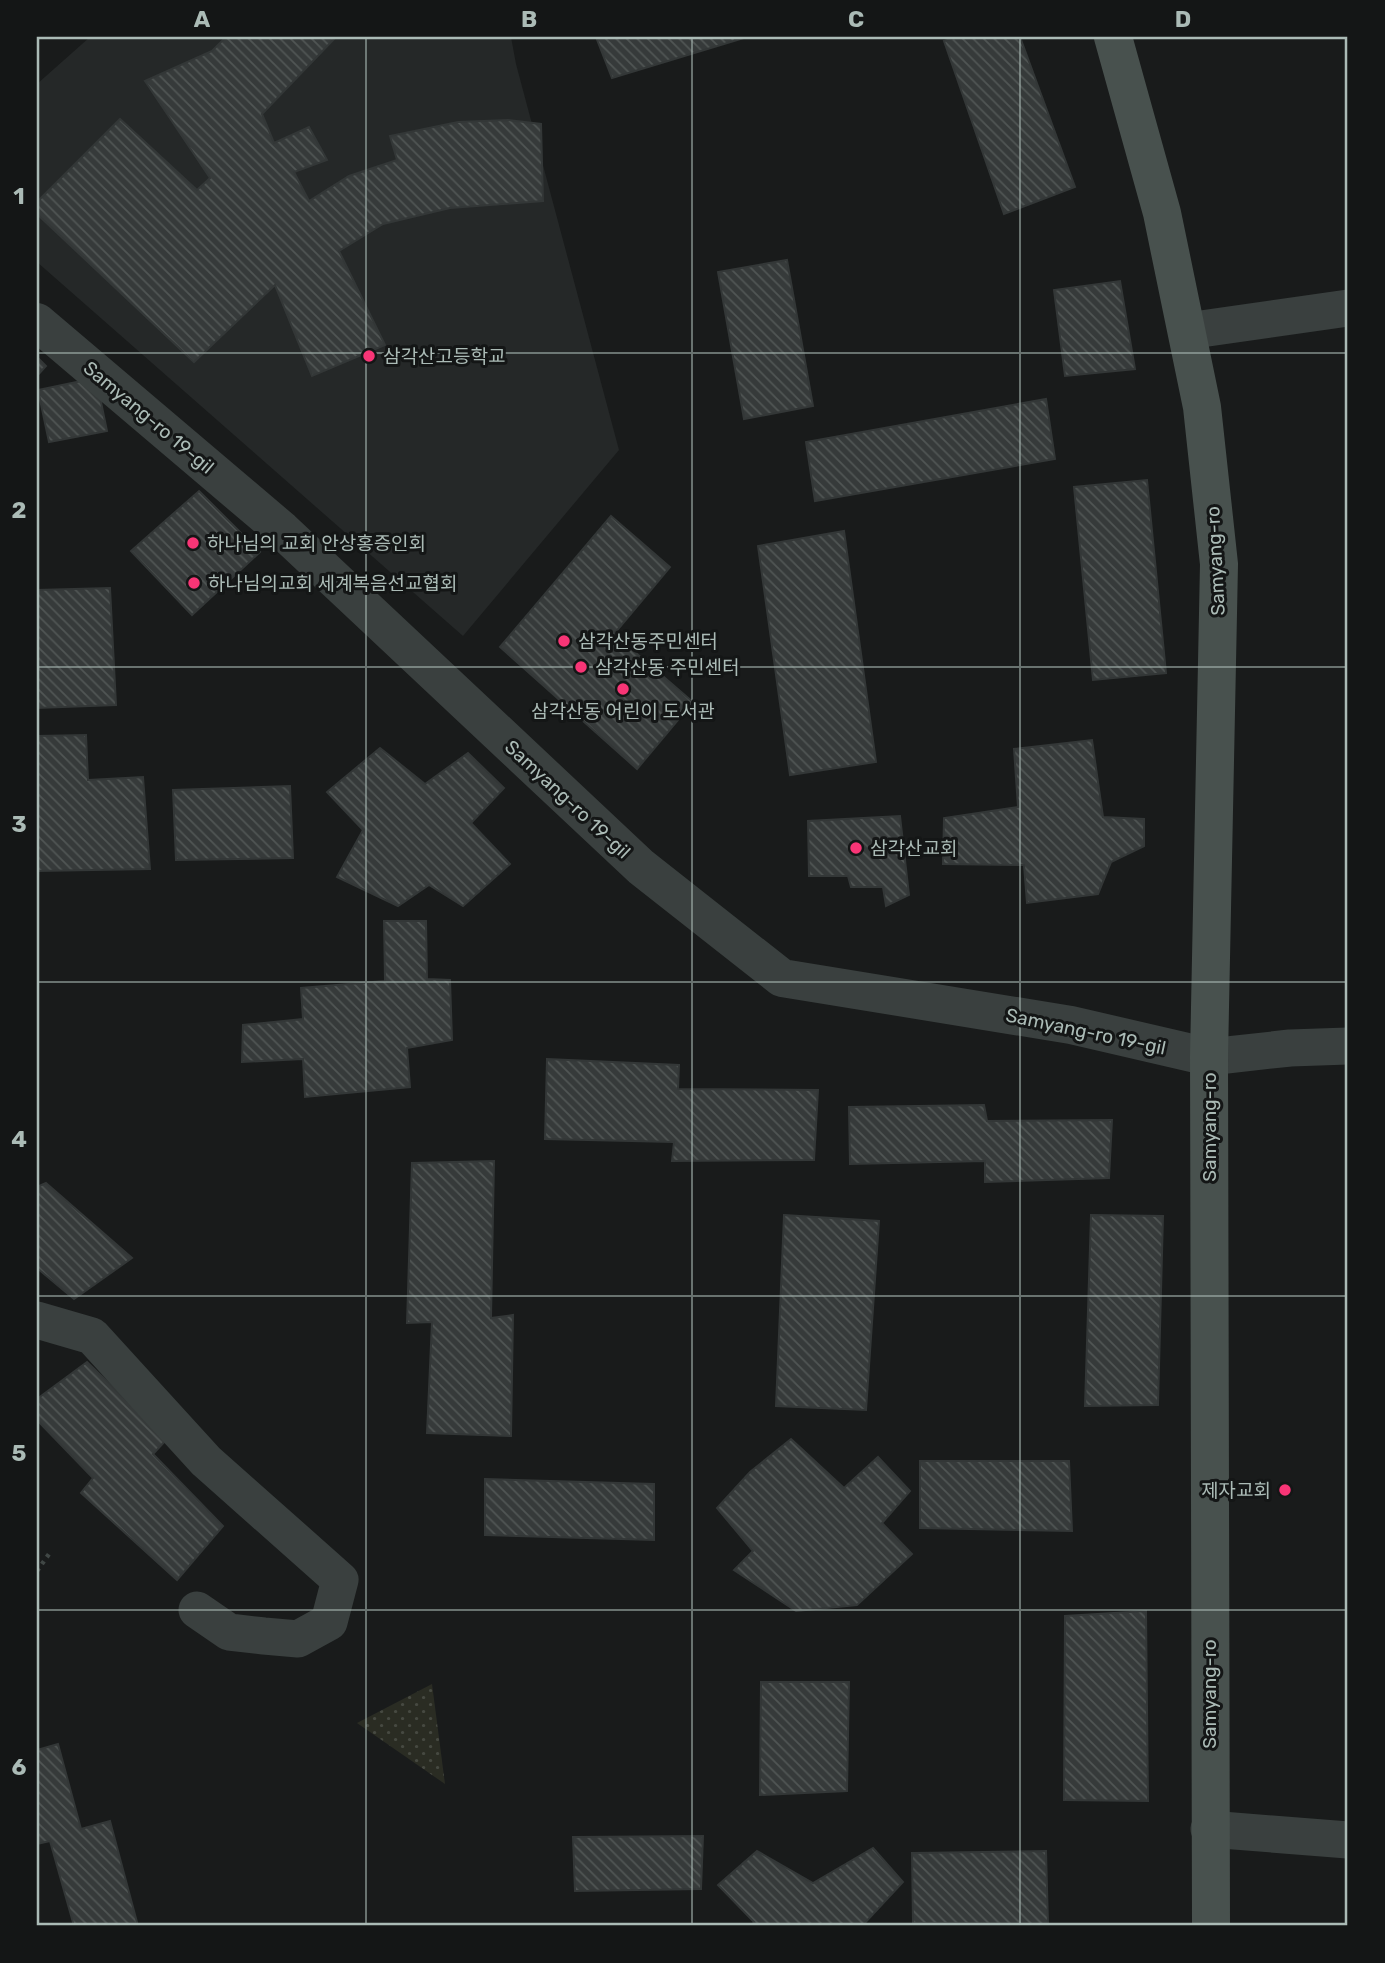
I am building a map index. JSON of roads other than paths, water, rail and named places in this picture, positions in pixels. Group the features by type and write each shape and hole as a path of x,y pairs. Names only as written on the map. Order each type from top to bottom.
{"main road":[{"name":"Samyang-ro","path":"1116,38 1162,213 1202,407 1219,564 1209,1057 1211,1926"}],"street":[{"path":"1187,331 1348,308"},
{"name":"Samyang-ro 19-gil","path":"37,322 282,530 641,867 782,978 1071,1025 1209,1057"},
{"path":"1209,1057 1290,1048 1348,1046"},
{"path":"37,1320 92,1336 206,1461 340,1580 329,1622 298,1639 229,1632 197,1610"},
{"path":"1209,1829 1348,1840"}],"place":[{"name":"삼각산고등학교","path":"369,356"},
{"name":"하나님의 교회 안상홍증인회","path":"193,543"},
{"name":"하나님의교회 세계복음선교협회","path":"194,583"},
{"name":"삼각산동주민센터","path":"564,641"},
{"name":"삼각산동 주민센터","path":"581,667"},
{"name":"삼각산동 어린이 도서관","path":"623,689"},
{"name":"삼각산교회","path":"856,848"},
{"name":"제자교회","path":"1285,1490"}]}
